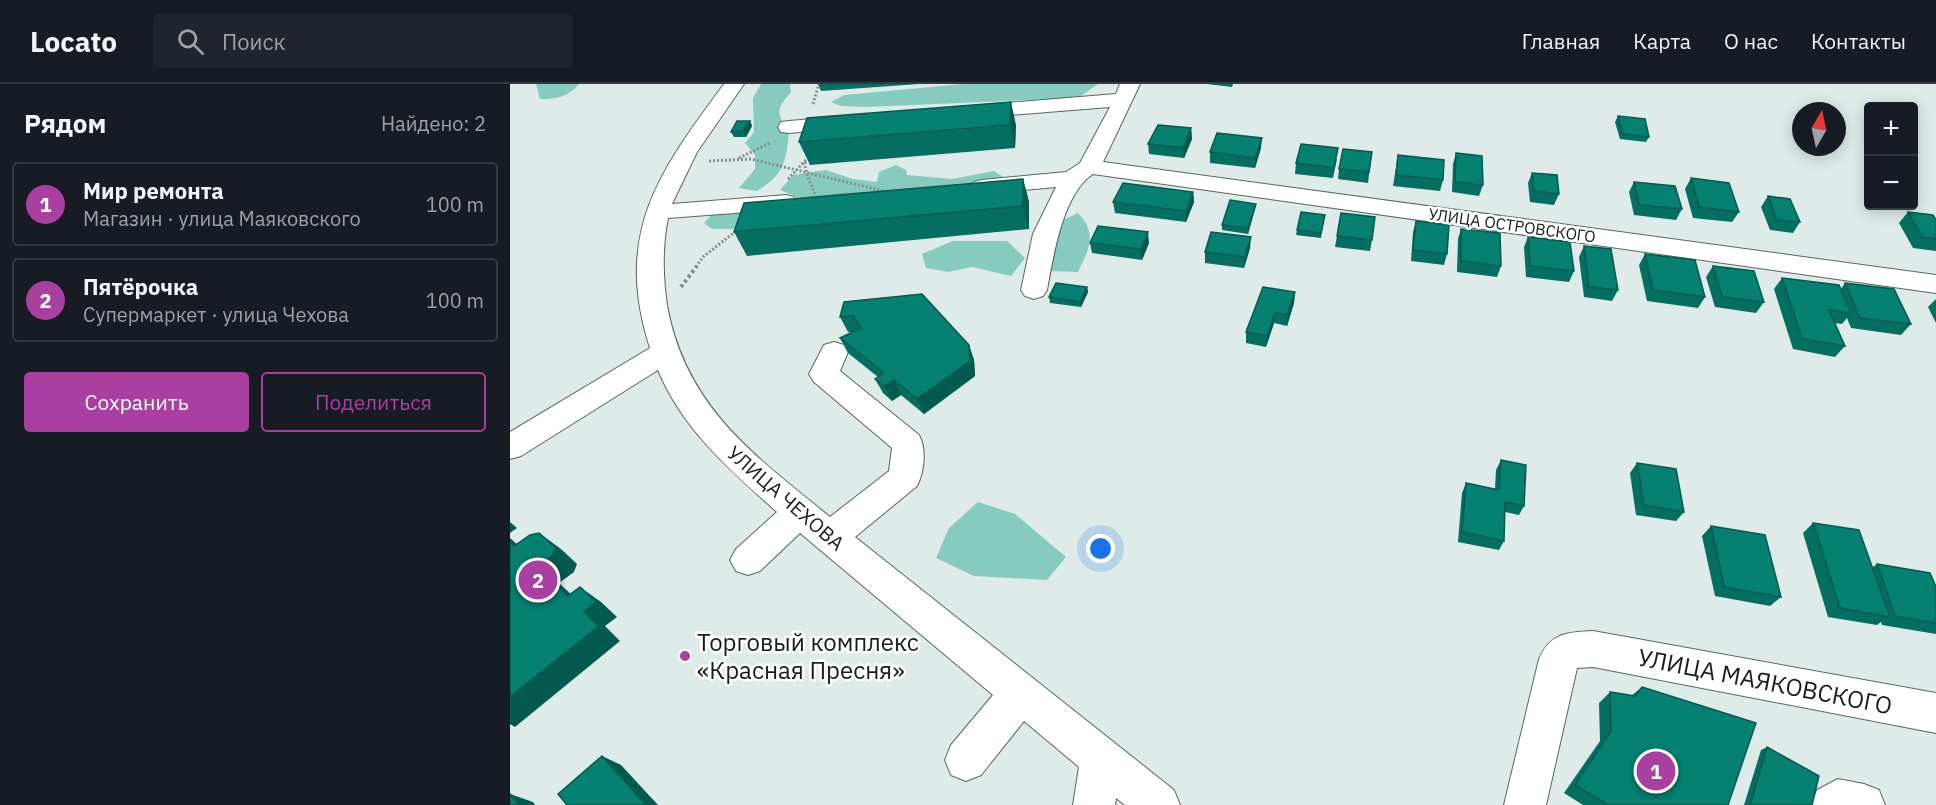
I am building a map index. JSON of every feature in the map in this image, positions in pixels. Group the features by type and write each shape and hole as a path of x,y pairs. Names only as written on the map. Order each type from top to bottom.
{"street":[{"name":"УЛИЦА ЧЕХОВА","path":"734,84 681,162 657,212 652,240 650,274 664,353 688,399 708,428 800,513 1160,805"},
{"path":"956,113 1127,92"},
{"path":"1034,290 1045,234 1127,92"},
{"path":"789,127 867,120"},
{"name":"УЛИЦА ОСТРОВСКОГО","path":"956,189 1048,182 1081,172 1936,284"},
{"path":"657,212 805,201"},
{"path":"830,538 905,477 908,444 824,374 834,352"},
{"path":"510,447 551,432 664,353"},
{"path":"748,560 800,513"},
{"name":"УЛИЦА МАЯКОВСКОГО","path":"1525,805 1558,659 1570,650 1593,649 1936,713"},
{"path":"966,760 1021,693"},
{"path":"1094,805 1101,759"},
{"path":"1832,805 1838,801 1864,805"}],"path":[{"path":"681,162 751,159 893,194"},
{"path":"657,320 704,257 735,232 760,204"}],"green space":[{"path":"536,84 579,84 571,92 562,96 540,99"},
{"path":"761,84 790,84 791,92 780,107 780,115 789,132 785,160 773,179 757,191 739,188 755,169 755,155 745,143 754,132 753,98"},
{"path":"963,84 1098,84 1078,98 865,107 841,106 831,102 844,95"},
{"path":"896,165 906,170 907,175 952,179 994,171 1003,177 996,184 958,189 915,188 896,194 812,198 797,197 780,190 793,175 826,170 853,179 877,182 879,172"},
{"path":"736,211 749,218 733,229 712,229 704,223 713,213"},
{"path":"1078,213 1088,228 1090,242 1078,272 1049,271 1059,222"},
{"path":"953,241 1007,241 1025,258 1011,276 972,267 948,272 926,268 922,254"},
{"path":"978,502 1015,514 1066,557 1047,580 974,576 936,558 949,528"}],"building":[{"path":"1011,102 1010,125 799,142 807,118"},
{"path":"1618,116 1645,119 1649,137 1623,134"},
{"path":"737,121 750,121 743,131 731,132"},
{"path":"1158,125 1191,128 1183,148 1148,144"},
{"path":"1217,133 1262,138 1255,158 1210,152"},
{"path":"1301,144 1338,148 1334,168 1296,163"},
{"path":"1343,149 1372,152 1369,172 1339,169"},
{"path":"1456,153 1482,156 1483,185 1455,182"},
{"path":"1398,155 1444,160 1443,180 1396,175"},
{"path":"1532,173 1557,175 1559,194 1534,191"},
{"path":"1691,178 1729,183 1739,212 1699,207"},
{"path":"1023,179 1023,206 734,232 744,203"},
{"path":"1634,182 1675,186 1682,209 1639,205"},
{"path":"1123,183 1193,192 1186,211 1113,202"},
{"path":"1768,196 1790,199 1800,222 1777,220"},
{"path":"1230,200 1256,204 1248,228 1222,225"},
{"path":"1301,212 1325,215 1321,233 1297,230"},
{"path":"1908,212 1933,215 1936,220 1936,239 1922,237"},
{"path":"1341,213 1375,217 1372,240 1337,236"},
{"path":"1416,221 1449,225 1447,254 1413,250"},
{"path":"1098,226 1148,232 1141,249 1090,243"},
{"path":"1461,229 1500,233 1501,266 1461,261"},
{"path":"1211,232 1251,237 1245,257 1205,252"},
{"path":"1528,237 1570,242 1574,271 1530,266"},
{"path":"1584,246 1611,249 1618,290 1589,287"},
{"path":"1645,254 1695,260 1705,297 1653,290"},
{"path":"1713,266 1754,271 1764,302 1722,297"},
{"path":"1782,278 1839,285 1851,313 1829,310 1845,346 1802,339"},
{"path":"1056,283 1087,287 1080,302 1049,297"},
{"path":"1845,283 1894,289 1911,324 1860,318"},
{"path":"1263,287 1295,292 1287,315 1275,313 1267,336 1246,332"},
{"path":"922,294 969,345 970,361 917,399 894,380 885,386 875,379 884,373 840,338 861,328 853,316 840,317 844,302"},
{"path":"1501,460 1526,465 1524,506 1505,502 1504,541 1462,532 1466,483 1499,490"},
{"path":"1637,463 1676,469 1684,512 1644,505"},
{"path":"1813,523 1859,530 1890,617 1840,608"},
{"path":"1711,526 1765,535 1781,597 1724,587"},
{"path":"539,533 556,548 552,556 537,567 568,596 580,587 596,602 584,612 599,626 510,697 510,542 514,546 530,535"},
{"path":"1877,564 1930,573 1936,587 1936,623 1895,616"},
{"path":"1642,687 1756,723 1728,805 1608,805 1575,785 1611,731 1610,692 1635,696"},
{"path":"1767,747 1819,776 1812,805 1750,805"},
{"path":"602,756 646,805 567,805 558,794"},
{"path":"510,794 519,805 510,805"}],"place":[{"name":"Пятёрочка","path":"538,580"},
{"name":"Торговый комплекс «Красная Пресня»","path":"685,656"},
{"name":"Мир ремонта","path":"1656,771"}]}
